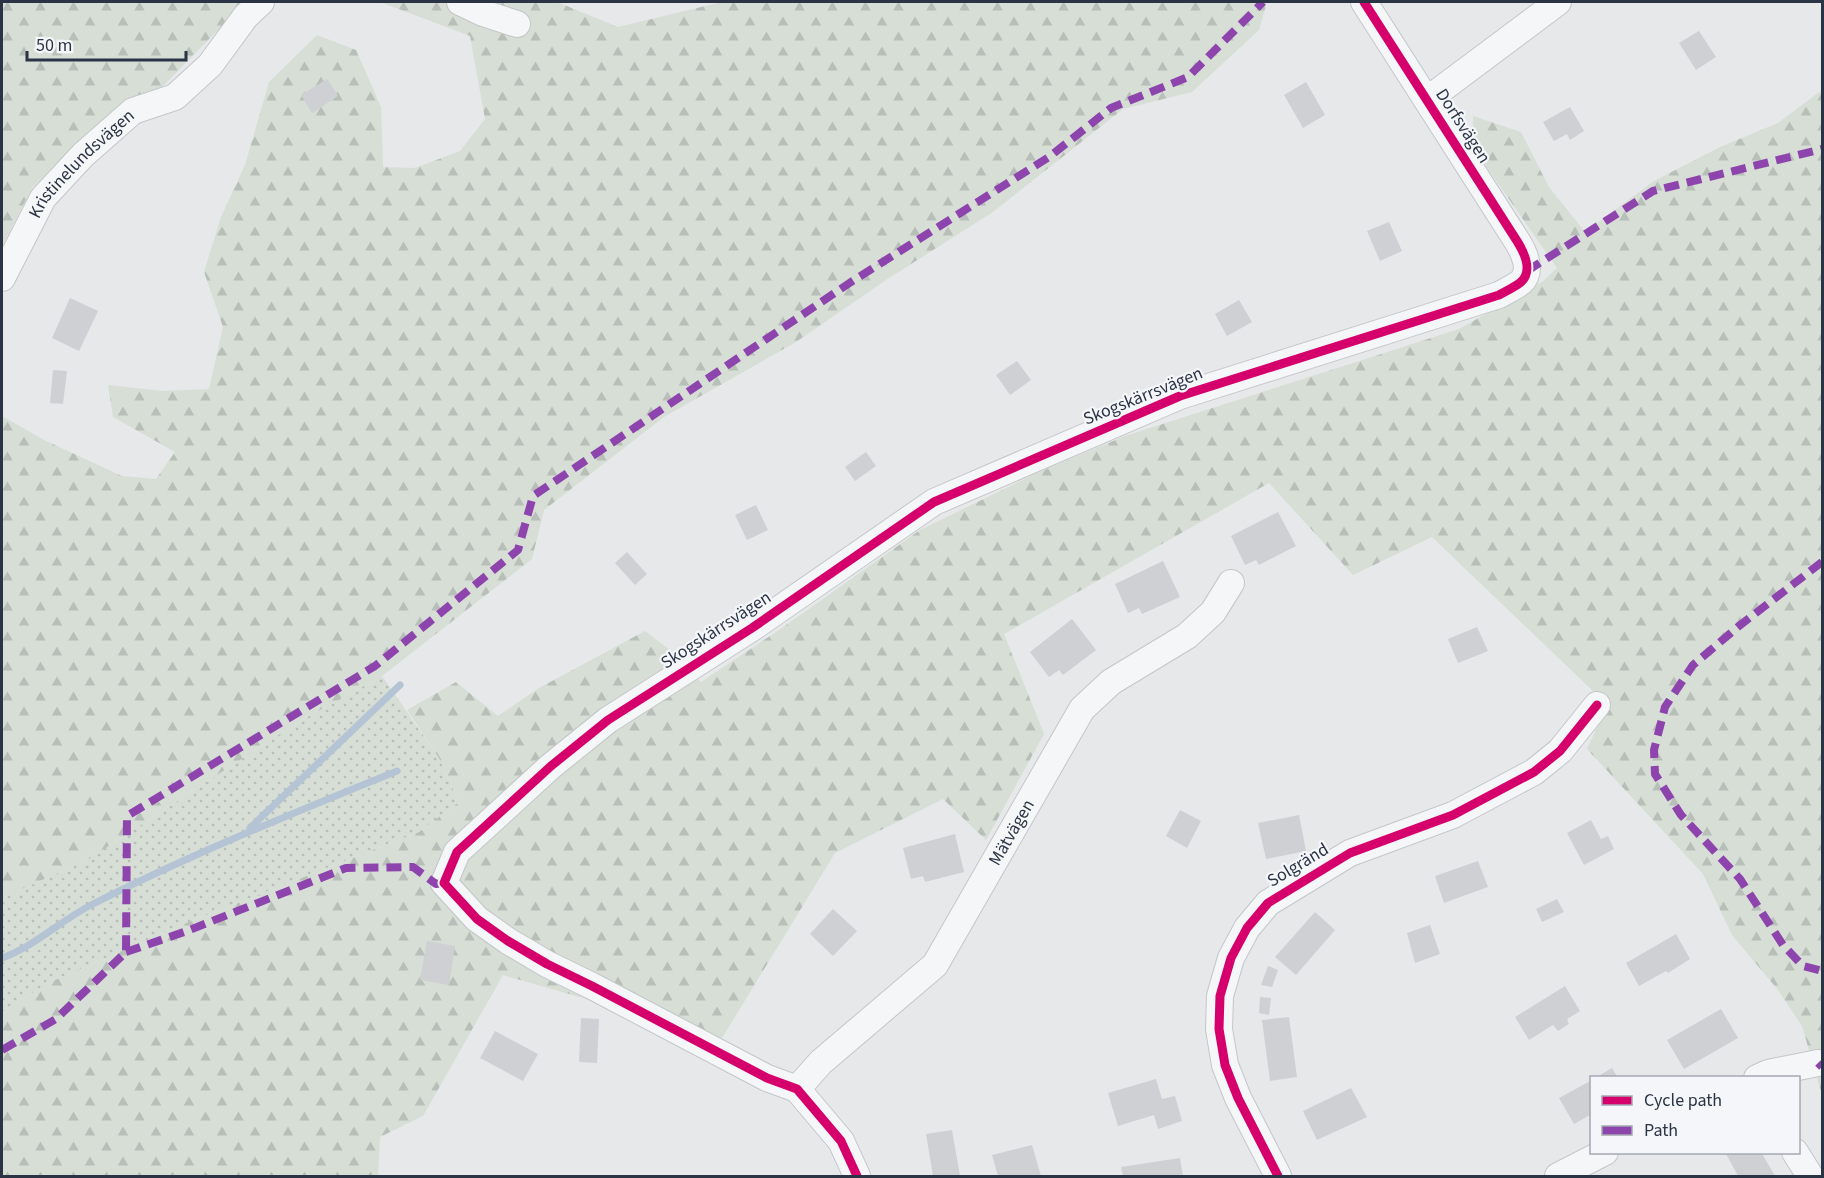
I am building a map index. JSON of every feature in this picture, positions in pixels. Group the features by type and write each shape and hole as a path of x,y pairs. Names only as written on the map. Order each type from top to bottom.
{"street":[{"name":"Kristinelundsvägen","path":"2,278 43,198 75,163 133,111 175,97 210,65 246,16 261,2"},
{"path":"460,2 483,13 517,24"},
{"name":"Dorfsvägen","path":"1364,2 1517,241 1526,259 1527,271"},
{"path":"1427,100 1558,2"},
{"name":"Skogskärrsvägen","path":"857,1176 841,1141 797,1089 767,1078 547,964 477,919 444,883 457,852 551,766 608,720 753,628 934,502 1180,396 1499,295 1521,282 1527,271"},
{"name":"Mätvägen","path":"797,1089 821,1062 935,965 1082,709 1111,682 1152,655 1187,636 1213,612 1231,583"},
{"name":"Solgränd","path":"1278,1176 1238,1098 1225,1065 1219,1029 1220,996 1231,958 1247,928 1268,903 1350,853 1453,815 1534,772 1560,751 1597,705"},
{"path":"1759,1076 1768,1072 1818,1063"},
{"path":"1558,1176 1601,1154"},
{"path":"1797,1154 1810,1176"}],"green space":[{"path":"2,2 253,2 214,34 161,88 90,130 32,188 2,246"},
{"path":"380,2 557,2 618,27 722,2 1267,2 1259,30 1192,92 1123,109 993,212 886,280 796,342 664,417 544,510 532,559 382,676 298,722 89,859 2,898 2,416 44,440 122,476 156,479 175,452 113,417 108,385 163,391 209,389 223,327 204,272 221,217 245,165 269,82 317,35 356,50 381,107 383,167 415,168 460,151 485,119 470,36"},
{"path":"1822,90 1822,1095 1802,1026 1778,990 1732,935 1703,874 1587,749 1609,702 1594,692 1432,537 1353,575 1269,483 1004,634 1044,734 986,840 943,799 835,853 722,1038 503,975 423,1116 380,1137 378,1176 2,1176 2,1012 48,983 191,921 419,832 459,802 439,758 407,710 456,682 498,716 539,688 645,631 678,656 701,682 782,628 920,530 1037,473 1125,436 1459,329 1542,282 1557,268 1474,149 1473,116 1521,132 1549,187 1585,232 1654,181 1720,147 1778,123"},
{"path":"382,676 439,758 459,802 419,832 191,921 48,983 2,1012 2,898 89,859 298,722"}],"building":[{"path":"1699,31 1716,57 1696,70 1679,43"},
{"path":"327,79 338,96 312,113 301,95"},
{"path":"1306,82 1325,115 1303,128 1284,95"},
{"path":"1570,107 1584,131 1570,140 1567,134 1554,141 1543,122"},
{"path":"1389,222 1402,251 1380,261 1367,231"},
{"path":"70,298 98,311 79,351 52,338"},
{"path":"1239,300 1252,322 1227,336 1215,314"},
{"path":"1017,361 1031,380 1010,395 996,375"},
{"path":"53,370 67,371 63,404 50,403"},
{"path":"866,452 876,466 855,481 845,467"},
{"path":"756,505 768,530 747,540 735,515"},
{"path":"1278,512 1296,546 1259,565 1256,560 1245,565 1231,536"},
{"path":"627,552 647,574 635,585 615,563"},
{"path":"1163,561 1180,597 1142,614 1139,608 1128,613 1115,584"},
{"path":"1072,619 1096,650 1063,675 1059,670 1049,677 1030,652"},
{"path":"1477,627 1488,651 1458,663 1448,639"},
{"path":"1180,810 1201,821 1187,848 1166,836"},
{"path":"1299,815 1306,851 1266,859 1258,823"},
{"path":"1591,820 1601,839 1608,836 1614,849 1584,865 1567,833"},
{"path":"955,834 964,872 925,882 923,876 911,879 903,848"},
{"path":"1478,861 1488,887 1444,903 1435,876"},
{"path":"1557,899 1564,912 1542,922 1536,909"},
{"path":"833,909 857,931 833,956 810,934"},
{"path":"1315,912 1335,930 1296,975 1275,957"},
{"path":"1430,925 1440,954 1415,963 1407,933"},
{"path":"1676,934 1690,959 1668,973 1666,971 1639,986 1626,963"},
{"path":"427,941 455,946 449,985 420,980"},
{"path":"1268,966 1278,970 1272,987 1261,985"},
{"path":"1565,986 1580,1011 1567,1019 1569,1024 1558,1031 1553,1025 1529,1040 1515,1017"},
{"path":"1260,997 1271,998 1269,1015 1259,1013"},
{"path":"1721,1009 1738,1038 1684,1069 1667,1040"},
{"path":"1289,1017 1297,1077 1270,1081 1262,1020"},
{"path":"581,1018 599,1019 597,1063 579,1062"},
{"path":"495,1031 538,1054 523,1081 480,1058"},
{"path":"1612,1068 1617,1076 1598,1076"},
{"path":"1156,1079 1162,1099 1175,1096 1182,1121 1158,1129 1154,1115 1118,1126 1108,1093"},
{"path":"1590,1081 1590,1115 1574,1124 1559,1098"},
{"path":"1351,1088 1367,1117 1317,1140 1303,1111"},
{"path":"952,1130 960,1176 933,1176 926,1134"},
{"path":"1032,1145 1041,1176 998,1176 992,1155"},
{"path":"1726,1154 1762,1154 1775,1176 1738,1176"},
{"path":"1180,1158 1183,1176 1123,1176 1121,1167"}],"waterway":[{"path":"250,828 400,685"},
{"path":"2,958 25,947 80,911 167,868 397,771"}],"marked path":[{"path":"2,1050 56,1019 126,952 127,816 375,666 518,550 533,496 851,282 1049,157 1111,108 1188,77 1263,2"},
{"path":"1527,271 1653,191 1822,149"},
{"path":"1822,562 1693,665 1665,707 1654,750 1655,774 1681,815 1740,879 1783,945 1803,966 1822,971"},
{"path":"126,952 187,931 346,868 413,867 436,884 444,883"},
{"path":"1818,1063 1822,1067"}],"cycle path":[{"path":"857,1176 841,1141 797,1089 767,1078 547,964 477,919 444,883 457,852 551,766 608,720 752,628 934,502 1180,396 1499,295 1521,282 1525,278 1527,267 1520,245 1364,2"},
{"path":"1278,1176 1238,1098 1225,1065 1219,1029 1220,996 1231,958 1247,928 1268,903 1350,853 1453,815 1534,772 1560,751 1597,705"}]}
